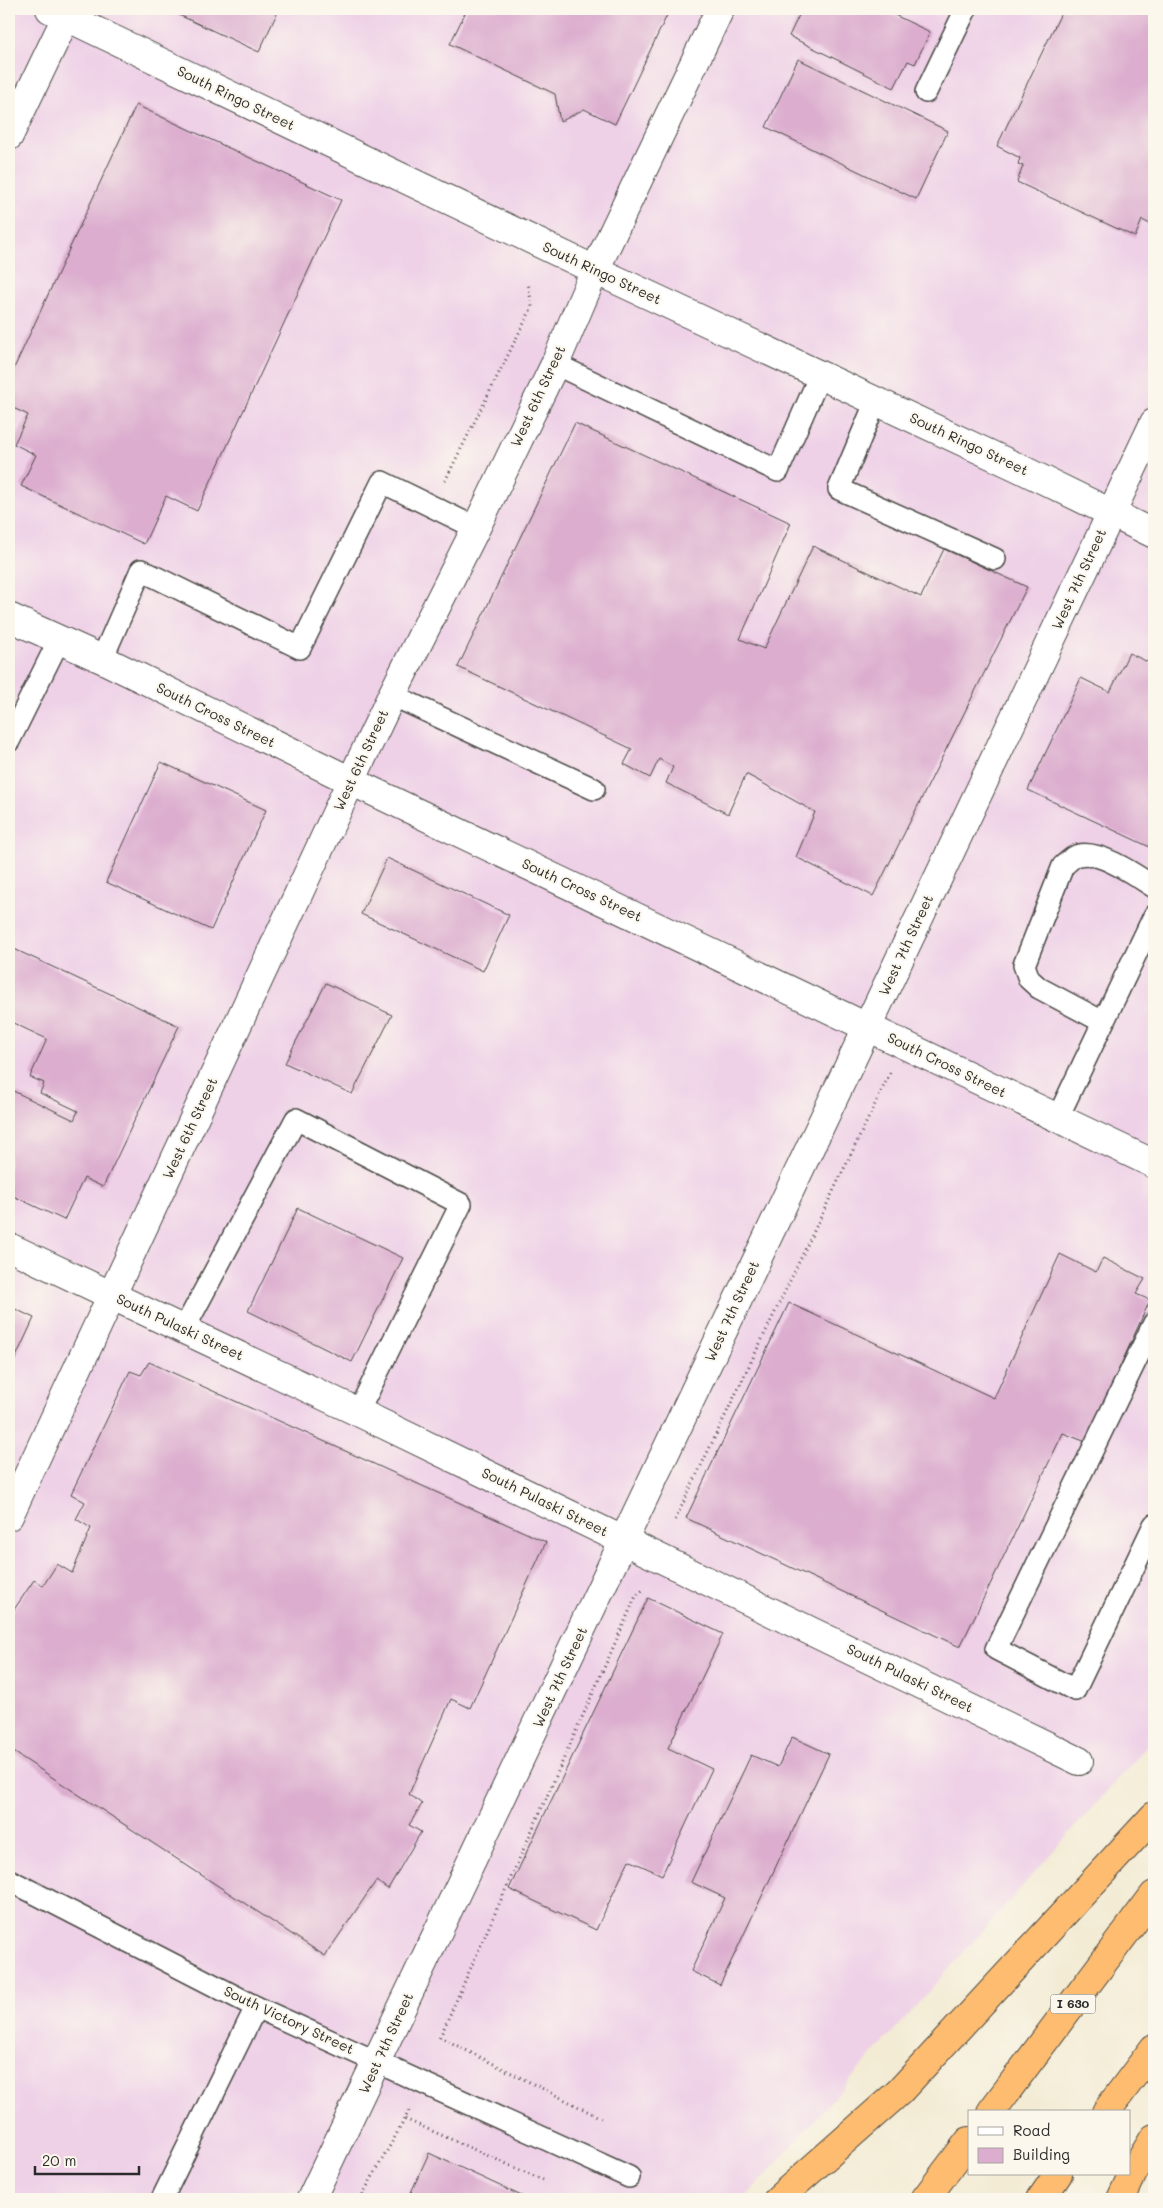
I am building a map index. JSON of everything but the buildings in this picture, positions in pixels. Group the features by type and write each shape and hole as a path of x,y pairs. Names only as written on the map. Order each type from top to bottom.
{"highway":[{"path":"778,2199 898,2092 1154,1816"},
{"name":"I 630","path":"993,2110 1154,1895"},
{"path":"1108,2110 1154,2048"},
{"path":"1120,2199 1154,2138"},
{"path":"925,2199 968,2142"},
{"path":"1041,2199 1057,2176"}],"street":[{"name":"West 6th Street","path":"9,1516 392,695 476,528 554,364 595,270 720,9"},
{"name":"South Ringo Street","path":"62,11 595,270 876,401 1154,534"},
{"path":"9,136 62,11"},
{"name":"West 7th Street","path":"311,2199 1154,423"},
{"name":"South Cross Street","path":"9,617 102,659 351,782 1154,1164"},
{"name":"South Pulaski Street","path":"9,1248 113,1295 625,1540 1079,1761"}],"lane":[{"path":"926,92 966,9"},
{"path":"554,364 778,471 820,375"},
{"path":"876,401 839,489 995,559"},
{"path":"102,659 141,570 300,648 382,482 476,528"},
{"path":"9,741 58,640"},
{"path":"392,695 594,789"},
{"path":"1104,1022 1039,988 1030,978 1024,965 1063,866 1076,855 1089,854 1131,872 1154,887"},
{"path":"1057,1119 1154,916"},
{"path":"184,1329 296,1119 461,1204 358,1412"},
{"path":"1154,1323 996,1649 1075,1690 1154,1525"},
{"name":"South Victory Street","path":"9,1880 256,2006 629,2177"},
{"path":"162,2199 256,2006"}],"path":[{"path":"432,507 532,307 528,282"},
{"path":"675,1520 891,1072"},
{"path":"602,2118 440,2037 636,1596 644,1589"},
{"path":"360,2199 406,2119 420,2080"},
{"path":"406,2119 543,2180"}],"shaded area":[{"path":"9,9 1154,9 1154,1738 744,2199 9,2199"}]}
